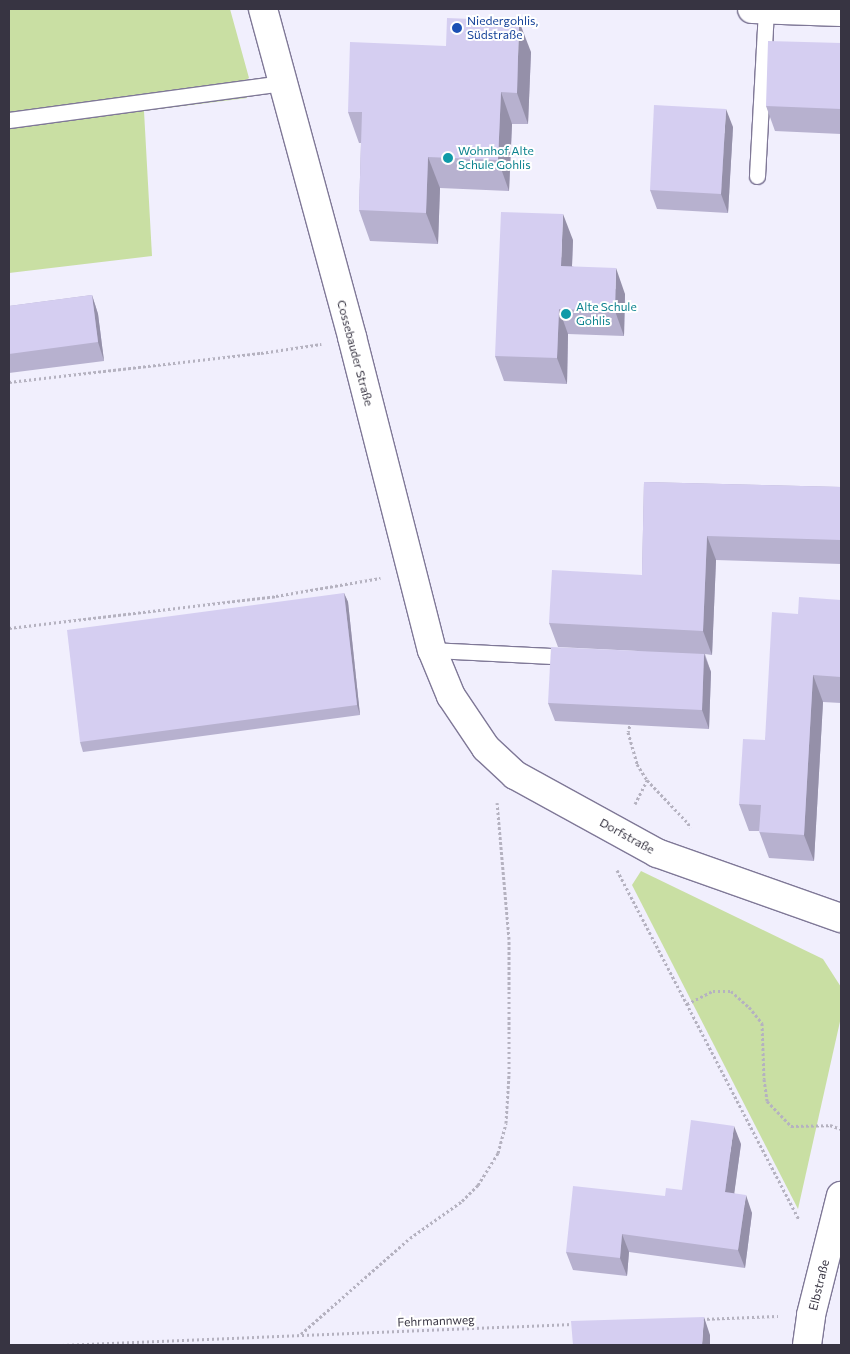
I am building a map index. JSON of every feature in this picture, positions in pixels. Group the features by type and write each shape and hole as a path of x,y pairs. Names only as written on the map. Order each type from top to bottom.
{"street":[{"name":"Cossebauder Straße","path":"263,9 352,337 432,650 451,696"},
{"path":"752,9 841,12"},
{"name":"Dorfstraße","path":"451,696 486,748 515,775 657,853 841,918"},
{"name":"Elbstraße","path":"807,1345 811,1315 841,1196"}],"lane":[{"path":"757,176 766,9"},
{"path":"9,120 283,83"},
{"path":"432,650 586,657"}],"path":[{"path":"9,382 261,353 352,337"},
{"path":"9,628 276,596 357,584 412,570"},
{"path":"631,715 628,732 637,764 647,780 688,823 696,844 699,868"},
{"path":"300,1335 410,1238 462,1201 478,1185 498,1153 506,1123 509,1074 509,940 494,781 500,761"},
{"path":"605,824 607,850 806,1233 828,1249"},
{"path":"687,1004 714,991 731,991 762,1023 764,1079 768,1100 791,1126 830,1125 841,1129"},
{"path":"693,1320 811,1315"},
{"name":"Fehrmannweg","path":"62,1345 575,1324"}],"green space":[{"path":"9,9 230,9 249,78 242,82 247,98 144,111 152,256 9,273"},
{"path":"641,871 823,959 841,987 841,1017 798,1209 632,885"}],"building":[{"name":"Wohnhof Alte Schule Gohlis","path":"447,18 519,21 517,93 501,92 498,160 428,157 426,213 359,210 362,112 348,112 350,42 446,46"},
{"path":"768,41 841,43 841,109 766,106"},
{"path":"654,105 726,109 721,194 650,190"},
{"name":"Alte Schule Gohlis","path":"501,212 563,214 561,266 616,268 615,311 559,309 557,358 495,356"},
{"path":"92,295 98,342 9,354 9,306"},
{"path":"644,482 841,487 841,540 707,536 703,631 549,623 552,570 642,575"},
{"path":"344,593 357,705 80,742 67,630"},
{"path":"799,597 841,600 841,677 813,675 804,835 759,832 761,805 739,804 743,739 765,740 772,612 798,614"},
{"path":"551,647 704,654 702,710 548,703"},
{"path":"691,1120 734,1126 725,1192 746,1195 738,1250 622,1234 620,1258 566,1252 573,1186 665,1196 666,1188 682,1190"},
{"path":"704,1317 702,1345 573,1345 571,1321"}],"place":[{"name":"Niedergohlis, Südstraße","path":"457,28"},
{"name":"Wohnhof Alte Schule Gohlis","path":"448,158"},
{"name":"Alte Schule Gohlis","path":"566,314"}]}
